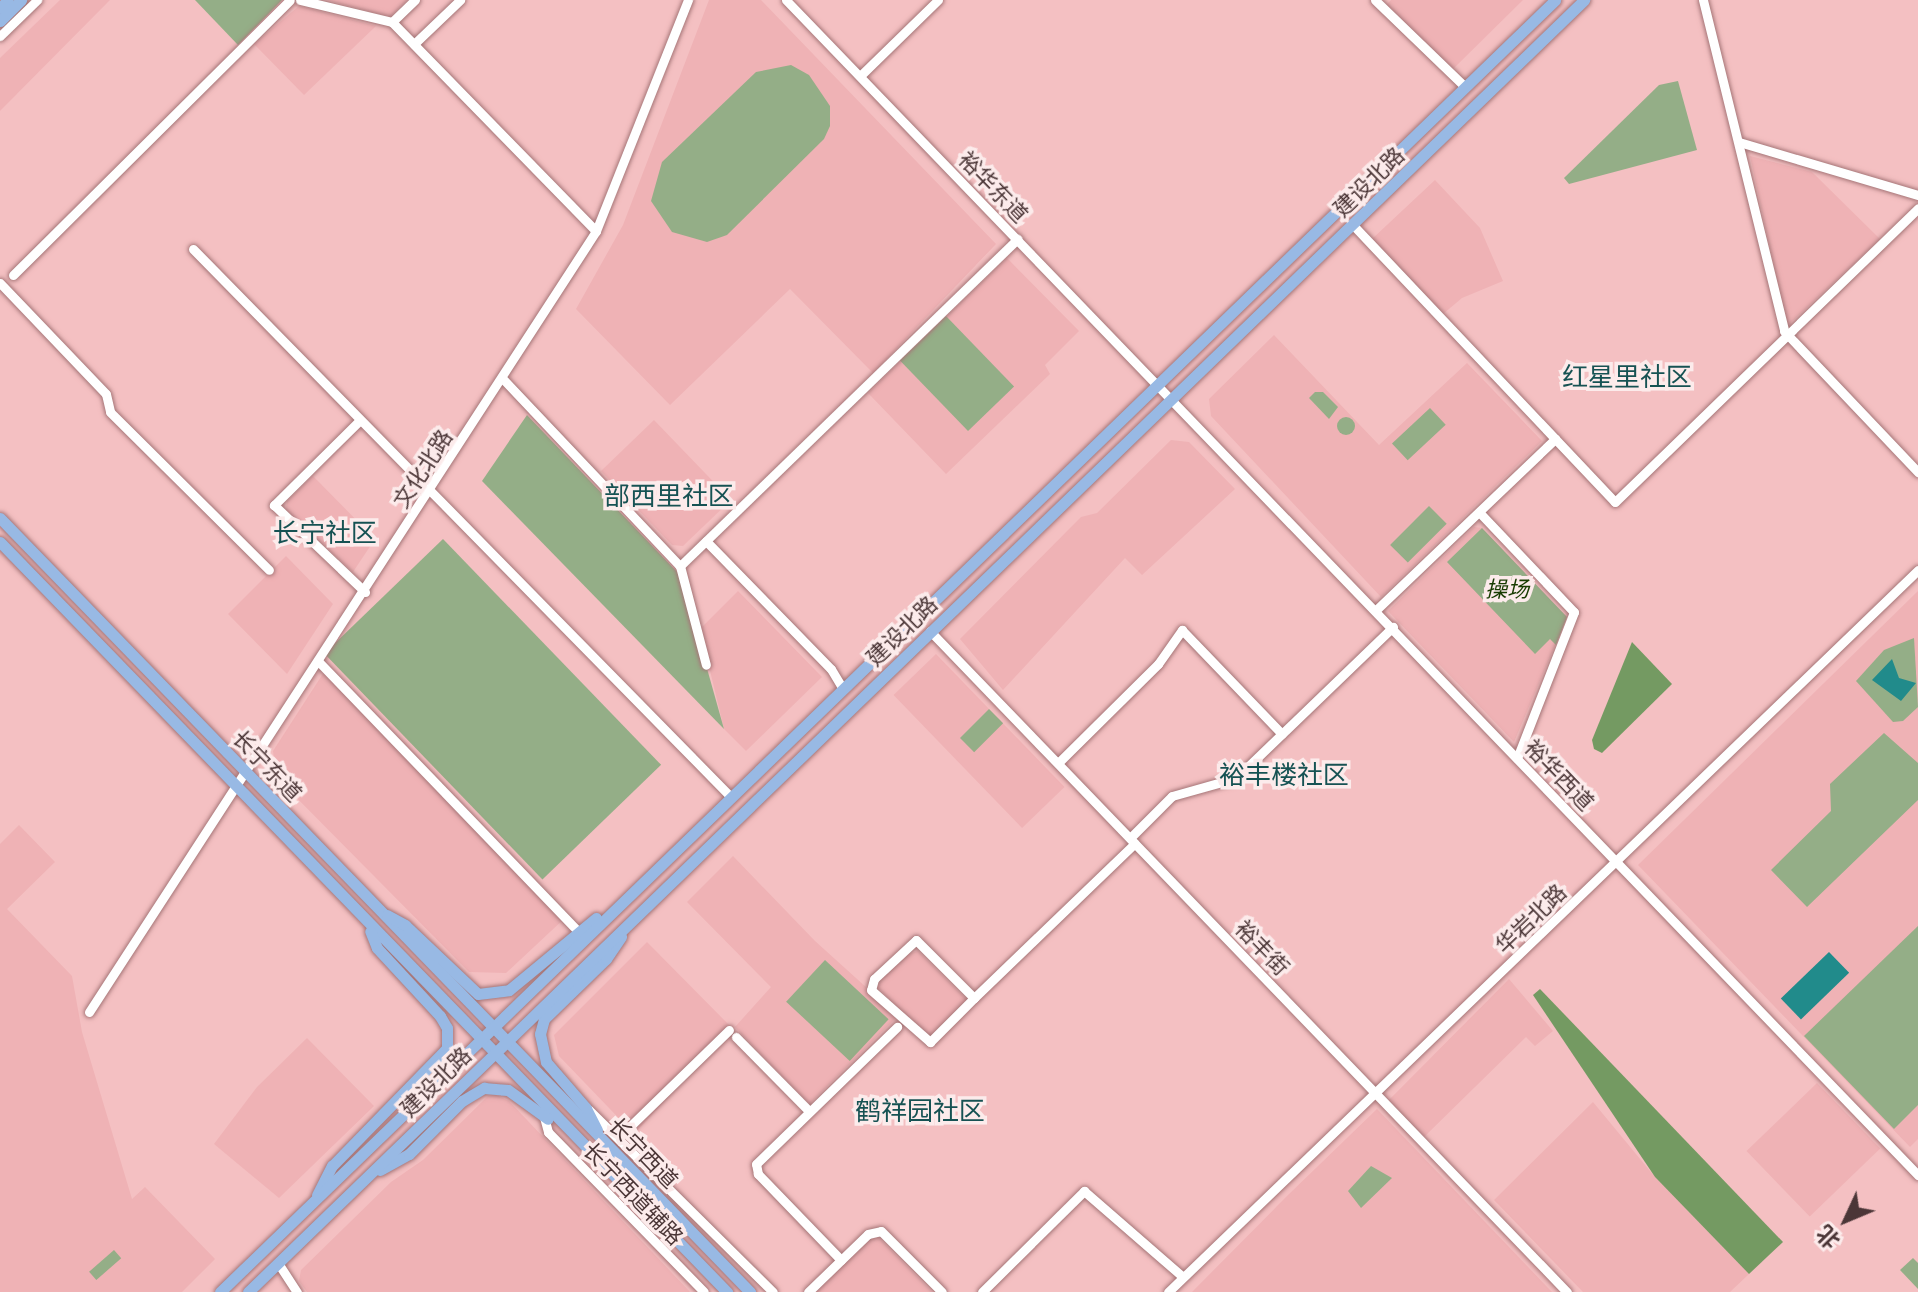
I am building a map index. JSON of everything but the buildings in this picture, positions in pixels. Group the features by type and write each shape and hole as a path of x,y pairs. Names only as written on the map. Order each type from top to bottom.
{"main road":[{"path":"0,8 8,0"},
{"path":"0,21 21,0"},
{"name":"建设北路","path":"220,1292 313,1204 478,1038 1159,385 1555,0"},
{"name":"建设北路","path":"248,1292 1584,0"},
{"name":"长宁东道","path":"0,518 507,1042"},
{"name":"长宁东道","path":"0,542 494,1054"},
{"path":"378,911 405,925 478,994 509,990 577,930 620,902"},
{"path":"601,1139 586,1108 546,1062 540,1034 544,1019 606,959 634,916"},
{"path":"313,1204 332,1166 447,1048 447,1028 440,1016 377,948 367,923"},
{"name":"长宁西道","path":"507,1042 750,1292"},
{"name":"长宁西道","path":"494,1054 727,1292"},
{"path":"366,1178 409,1154 462,1101 484,1088 508,1090 544,1117 563,1126"}],"street":[{"path":"0,36 37,0"},
{"path":"13,275 290,0"},
{"path":"300,0 392,22 596,231"},
{"path":"392,22 415,0"},
{"path":"414,44 460,0"},
{"name":"文化北路","path":"89,1012 247,775 596,231 688,0"},
{"name":"裕华东道","path":"786,0 1173,400"},
{"path":"860,76 938,0"},
{"path":"1375,0 1465,87"},
{"path":"1703,0 1786,336 1918,472"},
{"path":"1739,142 1918,195"},
{"path":"1353,225 1615,502 1918,208"},
{"path":"680,566 1018,239"},
{"path":"193,249 730,796"},
{"path":"0,283 106,394 110,412 269,570"},
{"path":"503,379 680,566 706,665"},
{"name":"裕华西道","path":"1173,400 1918,1175"},
{"path":"359,421 274,505 365,592"},
{"path":"1376,610 1555,439"},
{"path":"1479,512 1574,612 1517,758"},
{"path":"706,541 814,650 843,689"},
{"name":"华岩北路","path":"1168,1292 1918,570"},
{"path":"974,998 916,940 874,979 871,990 930,1042 974,998 1132,840 1172,796 1236,778 1393,627"},
{"path":"1058,763 1158,664 1182,630 1282,734"},
{"name":"裕丰街","path":"930,631 1567,1292"},
{"path":"319,662 577,930"},
{"path":"841,1260 758,1174 756,1164 897,1027"},
{"path":"620,1136 733,1034 809,1111"},
{"name":"长宁西道辅路","path":"586,1108 620,1136 773,1292"},
{"name":"长宁西道辅路","path":"544,1117 548,1132 704,1292"},
{"path":"982,1292 1084,1191 1183,1277"},
{"path":"808,1292 868,1234 881,1231 942,1292"},
{"path":"278,1263 297,1292"}],"shaded area":[{"path":"60,0 110,0 0,111 0,58"},
{"path":"327,0 407,0 390,17"},
{"path":"709,0 761,0 996,244 873,373 790,289 670,405 576,309 623,225"},
{"path":"1391,0 1523,0 1450,72 1385,6"},
{"path":"299,6 376,26 304,95 254,44"},
{"path":"1750,156 1812,172 1880,239 1787,326"},
{"path":"1435,180 1480,228 1503,281 1462,298 1443,314 1372,239"},
{"path":"1007,258 1079,331 1045,365 1050,374 946,474 868,393"},
{"path":"1274,335 1379,445 1467,363 1542,441 1381,597 1211,416 1209,399"},
{"path":"654,420 731,500 683,546 672,545 601,471"},
{"path":"1171,440 1189,442 1235,489 1142,575 1125,558 1003,690 960,639 1081,517 1097,513"},
{"path":"313,476 375,539 353,572 286,510 287,501"},
{"path":"1474,527 1482,528 1567,617 1514,742 1388,611"},
{"path":"286,556 333,604 287,674 228,614"},
{"path":"738,591 822,677 746,751 724,729 700,629"},
{"path":"1918,591 1918,1139 1910,1147 1638,865"},
{"path":"936,654 1065,787 1022,828 894,695"},
{"path":"326,669 566,917 506,973 469,972 276,777 273,751"},
{"path":"19,825 55,862 7,909 72,976 82,1032 132,1199 145,1187 215,1259 182,1292 0,1292 0,844"},
{"path":"733,856 815,941 898,1016 809,1104 735,1027 771,987 687,902"},
{"path":"647,942 733,1029 634,1134 559,1056 554,1035"},
{"path":"918,951 968,1001 929,1038 874,984 905,955"},
{"path":"1509,979 1553,1031 1535,1046 1526,1037 1424,1137 1388,1101"},
{"path":"307,1038 374,1106 279,1198 214,1144 257,1087"},
{"path":"1817,1083 1880,1148 1810,1217 1747,1151"},
{"path":"496,1095 509,1101 690,1292 307,1292 299,1281 301,1270 391,1182 423,1160 488,1096"},
{"path":"1593,1102 1655,1177 1749,1274 1730,1292 1583,1292 1494,1200"},
{"path":"1377,1109 1552,1292 1192,1292 1286,1197"},
{"path":"876,1235 932,1292 815,1292 869,1238"}],"green space":[{"path":"195,0 282,0 238,45"},
{"path":"791,65 809,75 830,106 830,126 824,139 727,235 707,242 672,232 651,201 662,162 756,72"},
{"path":"1678,81 1697,150 1569,184 1564,178 1659,85"},
{"path":"946,316 1014,386 968,431 900,360"},
{"path":"1315,392 1323,392 1338,407 1329,419 1309,398"},
{"path":"1430,408 1446,425 1408,460 1392,443"},
{"path":"527,415 681,576 724,729 482,481"},
{"path":"1346,417 1355,426 1346,435 1337,426"},
{"path":"1429,506 1447,524 1408,563 1390,545"},
{"name":"操场","path":"1482,528 1567,617 1556,645 1550,639 1535,654 1447,562"},
{"path":"443,539 661,765 542,879 324,654"},
{"path":"1914,638 1918,707 1903,721 1893,722 1856,681 1884,650"},
{"path":"1632,642 1672,684 1602,753 1594,749 1592,740"},
{"path":"989,709 1003,723 974,752 960,738"},
{"path":"1884,733 1918,763 1918,800 1807,907 1771,870 1831,811 1830,784"},
{"path":"1918,926 1918,1105 1894,1129 1804,1036"},
{"path":"825,960 889,1019 850,1061 786,1002"},
{"path":"1540,989 1783,1242 1749,1274 1655,1177 1533,995"},
{"path":"1371,1166 1392,1178 1361,1208 1348,1191"},
{"path":"114,1250 121,1258 96,1280 89,1272"},
{"path":"1913,1258 1918,1263 1918,1289 1900,1270"}],"water":[{"path":"1892,659 1899,678 1916,683 1901,701 1872,680"},
{"path":"1829,952 1849,973 1801,1019 1781,999"}],"district":[{"name":"红星里社区","path":"1627,378"},
{"name":"部西里社区","path":"669,497"},
{"name":"长宁社区","path":"325,534"},
{"name":"裕丰楼社区","path":"1284,776"},
{"name":"鹤祥园社区","path":"920,1112"}]}
